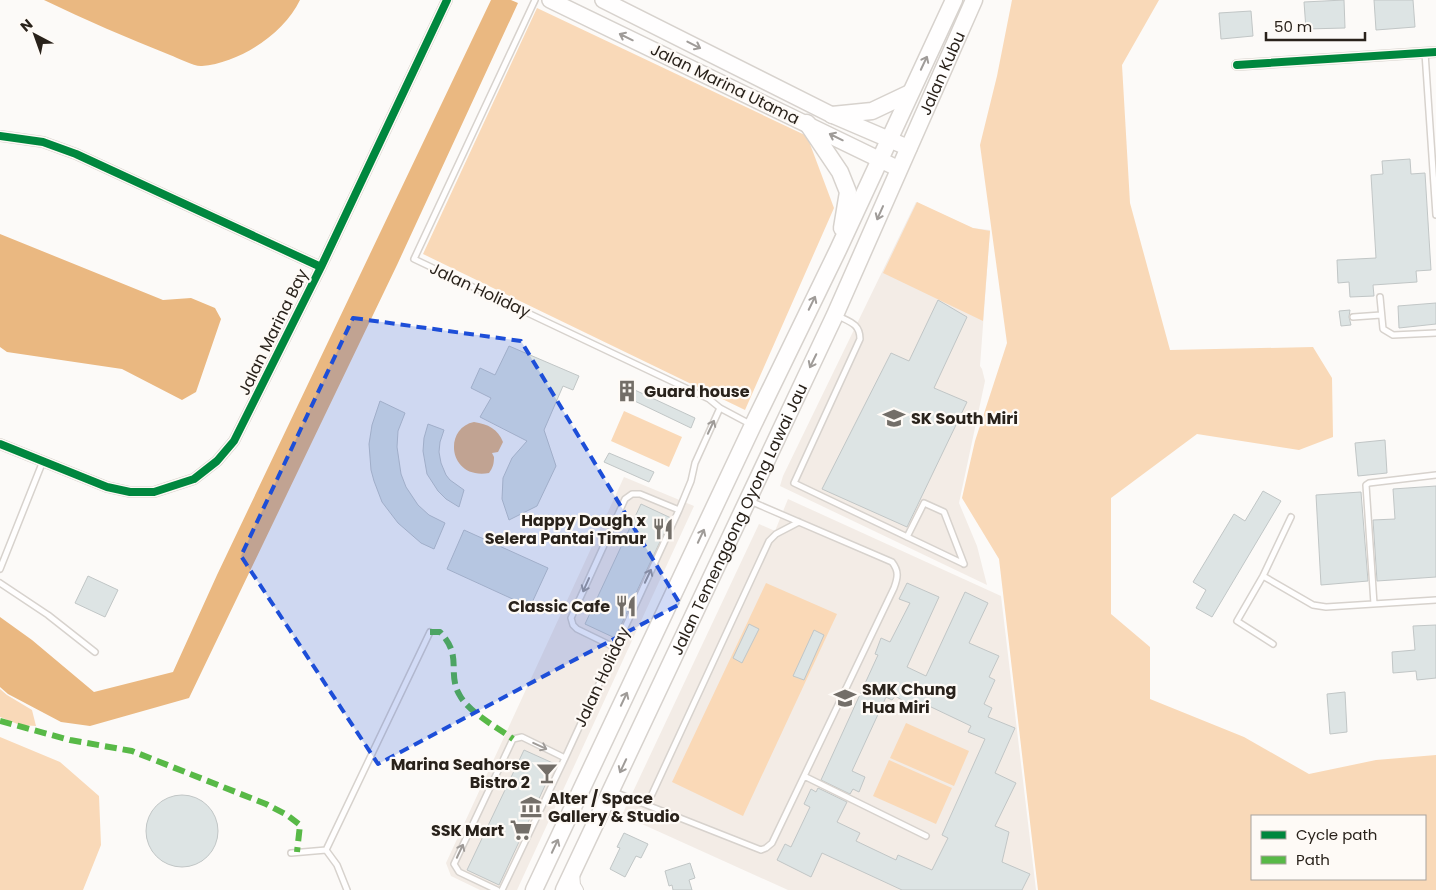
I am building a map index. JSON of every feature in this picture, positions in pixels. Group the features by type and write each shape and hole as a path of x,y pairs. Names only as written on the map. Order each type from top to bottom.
{"main road":[{"name":"Jalan Marina Utama","path":"550,0 899,168"},
{"name":"Jalan Marina Utama","path":"603,0 832,115 909,148"},
{"name":"Jalan Kubu","path":"880,159 954,0"},
{"name":"Jalan Kubu","path":"909,148 974,0"},
{"path":"832,115 872,111 910,93"},
{"path":"807,123 840,172 848,192 838,250"},
{"name":"Jalan Temenggong Oyong Lawai Jau","path":"564,890 747,499 836,315 909,148"},
{"name":"Jalan Temenggong Oyong Lawai Jau","path":"534,890 880,159"}],"street":[{"name":"Jalan Marina Bay","path":"0,444 107,487 130,492 162,490 194,479 207,470 234,441 321,267 447,0"},
{"path":"1237,65 1436,52"},
{"path":"0,136 43,142 76,154 321,267"},
{"path":"574,869 575,885 578,890"}],"lane":[{"name":"Jalan Holiday","path":"535,0 414,259 709,399 720,408 753,425"},
{"path":"1425,53 1436,215"},
{"path":"1380,297 1383,329 1393,335 1436,333"},
{"path":"836,315 856,325 860,332 860,339 794,483 907,537 931,548 964,564 944,512 924,503 907,537"},
{"path":"1353,317 1381,315"},
{"name":"Jalan Holiday","path":"502,890 679,510 691,481 695,463 720,408"},
{"path":"0,570 44,461"},
{"path":"1374,604 1366,485 1369,483 1436,475"},
{"path":"616,648 577,629 572,625 571,618 625,499 632,494 640,494 679,510"},
{"path":"611,791 760,850 766,848 772,843 898,578 897,569 892,562 747,499"},
{"path":"1273,644 1237,620 1263,576 1291,517"},
{"path":"647,805 769,541 776,534 799,522"},
{"path":"1263,576 1313,605 1326,607 1436,600"},
{"path":"0,583 48,615 95,652"},
{"path":"326,850 430,632"},
{"path":"497,890 459,872 454,864 513,739 522,738 565,758"},
{"path":"804,776 926,836"},
{"path":"291,853 326,850"},
{"path":"326,850 337,865 347,890"}],"highlighted area":[{"path":"353,318 521,341 680,604 378,764 241,556"}],"shaded area":[{"path":"44,0 300,0 283,24 259,45 231,59 216,64 199,66 91,22"},
{"path":"491,0 511,0 518,3 397,265 189,698 90,726 61,722 8,694 0,687 0,617 32,640 94,692 173,672 217,575"},
{"path":"1012,0 1159,0 1122,65 1130,203 1170,350 1313,347 1332,378 1333,437 1299,450 1197,434 1111,498 1111,614 1150,647 1150,699 1244,737 1309,774 1376,760 1436,755 1436,890 1038,890 999,559 962,498 975,441 1007,343 980,145 997,76"},
{"path":"537,8 807,136 834,208 745,410 423,254"},
{"name":"SK South Miri","path":"916,202 972,228 990,230 980,366 985,381 959,503 977,546 987,585 780,486 783,476"},
{"path":"917,202 973,228 990,231 983,321 883,273"},
{"path":"0,234 163,300 191,298 215,308 221,319 196,392 182,400 122,369 7,352 0,347"},
{"path":"624,411 682,437 669,467 611,441"},
{"path":"474,422 492,428 503,442 498,452 492,453 494,461 489,473 475,473 465,469 458,462 454,452 454,443 458,433 464,426"},
{"path":"624,477 694,506 517,890 480,890 451,876 446,863"},
{"name":"SMK Chung Hua Miri","path":"788,499 1001,596 1036,890 788,890 622,815 759,524 775,531"},
{"path":"766,583 837,614 743,816 672,782"},
{"path":"0,689 32,710 36,726 20,725 0,717"},
{"path":"906,723 969,751 954,786 890,758"},
{"path":"0,737 60,762 99,796 101,845 83,890 0,890"},
{"path":"889,760 952,788 936,824 873,796"}],"building":[{"path":"1344,0 1345,28 1306,29 1304,2"},
{"path":"1374,0 1413,0 1415,27 1376,30"},
{"path":"1251,11 1253,36 1221,39 1219,13"},
{"path":"1410,159 1411,174 1425,173 1431,270 1416,271 1417,282 1373,285 1374,296 1350,297 1349,282 1338,283 1337,260 1376,258 1371,175 1383,174 1382,161"},
{"path":"938,300 967,317 934,388 967,402 907,527 822,489 891,353 909,361"},
{"path":"1436,303 1436,324 1399,328 1398,306"},
{"path":"1350,310 1351,325 1341,326 1339,311"},
{"path":"509,346 579,376 573,390 563,386 544,430 556,466 537,506 509,520 502,499 503,478 512,458 527,441 480,417 491,398 471,388 480,368 495,375"},
{"path":"624,385 695,418 691,428 620,394"},
{"path":"380,401 405,413 398,431 397,447 401,474 406,487 418,505 429,515 445,523 434,549 421,543 398,523 382,502 374,481 369,444 372,425"},
{"path":"428,424 444,430 439,452 441,463 450,480 464,490 459,507 446,499 438,491 427,474 423,451"},
{"path":"1385,440 1387,473 1358,476 1355,443"},
{"path":"609,453 654,472 649,482 604,462"},
{"path":"1436,486 1436,577 1377,581 1373,520 1395,519 1393,489"},
{"path":"1263,491 1281,501 1212,617 1196,608 1206,590 1193,582 1234,514 1245,521"},
{"path":"1361,492 1368,581 1321,585 1316,495"},
{"path":"641,504 671,518 615,638 585,624"},
{"path":"464,530 548,568 530,607 447,569"},
{"path":"88,576 118,590 105,617 75,603"},
{"path":"907,583 939,597 907,667 926,676 965,592 988,603 969,643 999,656 989,677 995,680 984,704 992,708 988,717 1015,728 995,773 1016,783 995,826 1009,832 1002,862 1030,874 1022,890 902,890 822,853 811,877 777,860 785,844 791,847 810,807 804,804 811,789 816,792 818,788 847,802 837,822 860,833 856,841 896,860 898,855 932,870 948,838 942,835 985,739 968,732 971,726 929,706 926,714 895,696 892,700 886,697 852,771 865,777 859,792 853,789 850,794 821,780 878,655 875,654 881,638 890,642 910,603 899,599"},
{"path":"749,624 759,629 742,663 733,658"},
{"path":"1436,625 1436,678 1417,680 1416,671 1393,673 1392,652 1415,650 1413,626"},
{"path":"814,630 824,635 804,680 793,676"},
{"path":"1345,692 1347,732 1330,734 1327,694"},
{"path":"524,750 555,764 499,885 467,870"},
{"path":"182,795 202,801 212,811 218,831 212,851 202,861 182,867 162,861 152,851 146,831 152,811 162,801"},
{"path":"624,833 648,844 641,858 636,856 625,877 610,869 620,848 617,847"},
{"path":"690,863 695,878 689,880 692,890 673,890 672,885 669,886 665,871"}],"marked path":[{"path":"430,632 440,632 451,649 454,678 463,701 483,719 513,739"},
{"path":"0,721 70,740 132,751 266,804 287,815 300,825 297,852"}],"cycle path":[{"path":"0,444 107,487 130,492 154,492 194,479 217,461 234,441 321,267 447,0"},
{"path":"1237,65 1436,52"},
{"path":"0,136 43,142 76,154 321,267"}],"place":[{"name":"Guard house","path":"627,391"},
{"name":"SK South Miri","path":"894,418"},
{"name":"Happy Dough x Selera Pantai Timur","path":"663,529"},
{"name":"Classic Cafe","path":"626,606"},
{"name":"SMK Chung Hua Miri","path":"845,698"},
{"name":"Marina Seahorse Bistro 2","path":"547,773"},
{"name":"Alter / Space Gallery & Studio","path":"531,807"},
{"name":"SSK Mart","path":"521,830"}]}
